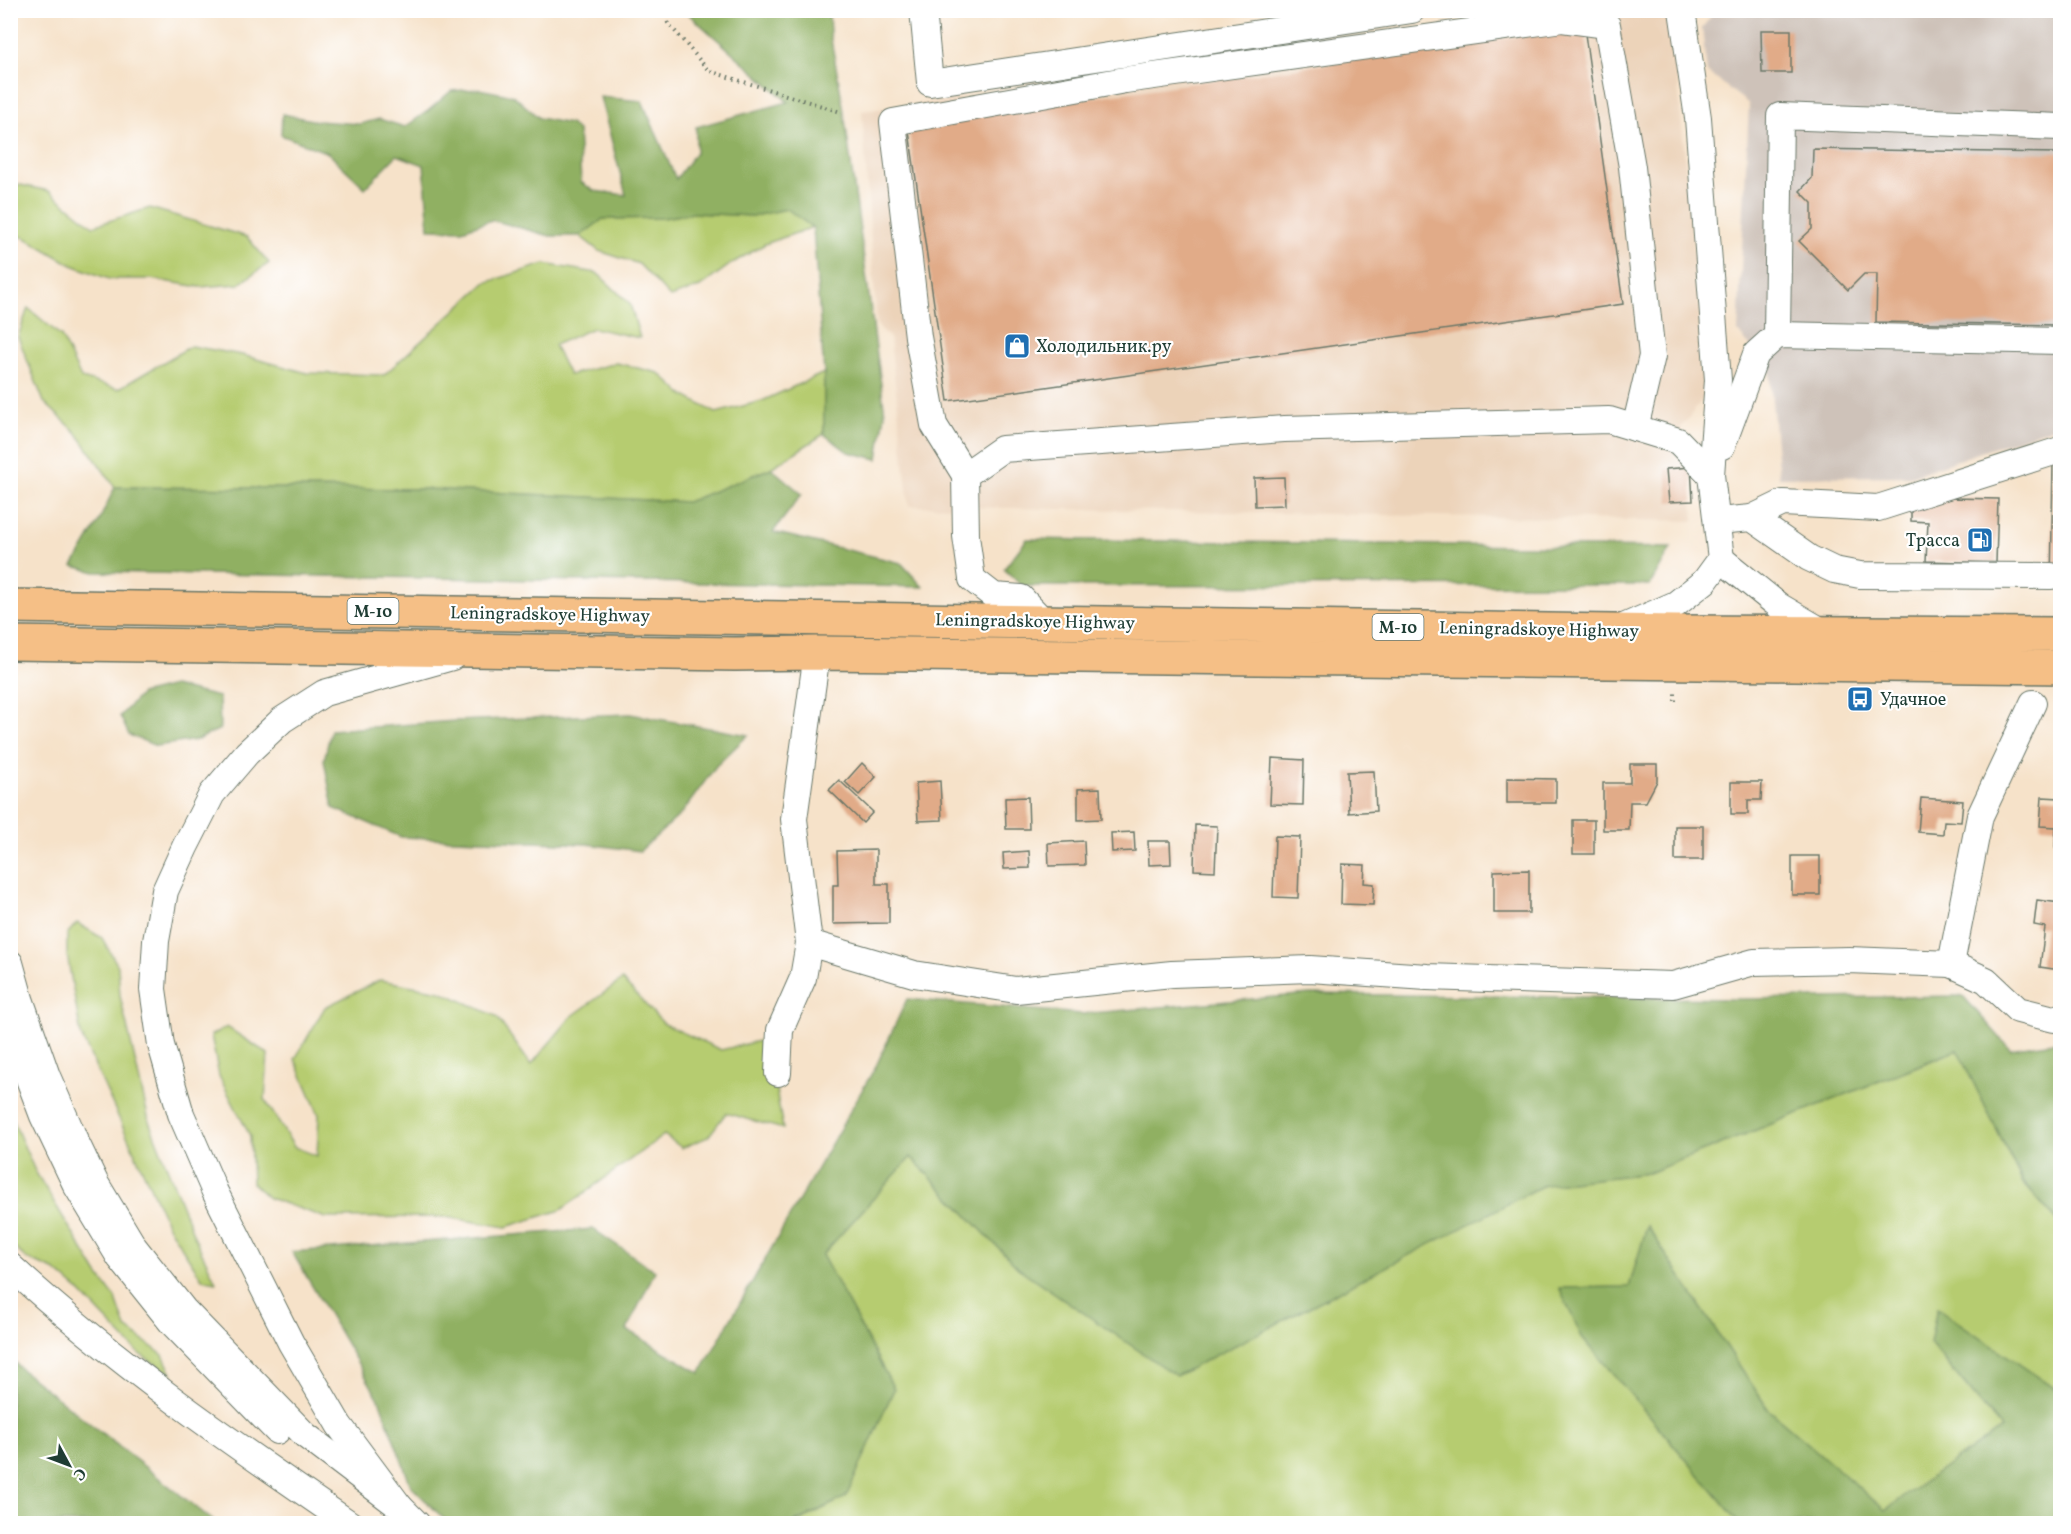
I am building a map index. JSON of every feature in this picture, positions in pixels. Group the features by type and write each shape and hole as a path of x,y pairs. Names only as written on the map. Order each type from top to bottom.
{"highway":[{"name":"Leningradskoye Highway","path":"10,606 1825,633 2061,634"},
{"name":"Leningradskoye Highway","path":"10,643 735,654 818,653 2061,667"}],"street":[{"path":"923,10 930,83 1412,10"},
{"path":"1616,630 1676,604 1705,581 1721,559 1711,475 1718,380 1698,118 1682,10"},
{"path":"1044,622 1021,598 994,596 972,579 966,536 965,475 934,425 918,337 893,122 1125,80 1562,19 1607,25 1632,167 1652,356 1635,428"},
{"path":"1777,335 1780,116 2061,126"},
{"path":"1711,475 1756,354 1777,335 2061,341"},
{"path":"965,475 1002,449 1284,429 1609,420 1678,441 1711,475"},
{"path":"1717,521 1752,518 1783,503 1878,508 2061,450"},
{"path":"1752,518 1809,558 1834,570 1860,575 2051,576"},
{"path":"1721,559 1779,606 1825,633"},
{"path":"403,1518 339,1425 291,1343 215,1192 181,1114 161,1045 153,989 156,941 165,891 212,795 247,753 282,720 324,693 475,650"},
{"path":"777,1073 780,1030 803,978 809,943 794,819 818,653"},
{"path":"1951,963 1980,816 2033,703"},
{"path":"809,943 914,974 1016,990 1172,974 1310,969 1427,976 1674,985 1754,962 1849,960 1951,963 1986,980 2018,1010 2054,1019 2061,1017"},
{"path":"10,963 47,1076 74,1138 96,1184 134,1247 184,1310 305,1435 403,1518"},
{"path":"10,1029 52,1136 76,1185 120,1258 172,1323 276,1429 403,1518"},
{"path":"10,1266 55,1307 200,1419 350,1524"}],"path":[{"path":"665,10 668,22 709,71 841,112"},
{"path":"1675,682 1675,701"}],"shaded area":[{"path":"1852,10 2060,11 2060,425 1911,476 1779,477 1769,368 1738,332 1749,104 1707,72 1702,28 1712,15"},
{"path":"1536,11 1671,17 1708,392 1680,429 1684,467 1691,467 1694,521 909,506 890,338 877,325 862,111 996,94"}],"green space":[{"path":"685,11 829,11 830,34 843,105 885,414 878,459 848,452 824,434 824,373 813,228 787,209 753,216 693,213 663,218 603,219 580,236 550,236 492,220 462,230 429,229 424,165 397,155 365,188 328,153 281,135 282,114 317,121 360,124 379,119 405,127 451,91 479,89 514,96 539,118 570,124 578,131 581,182 594,191 626,195 600,97 642,101 676,179 696,152 696,127 788,102"},
{"path":"11,183 49,191 93,226 150,208 247,237 269,263 239,284 200,287 151,279 109,279 72,265 24,237 11,236"},
{"path":"787,209 813,227 765,244 731,264 700,287 670,297 639,264 599,251 580,236 603,219 663,218 693,213 753,216"},
{"path":"544,264 597,273 630,304 640,338 593,328 554,345 569,375 616,363 659,373 683,395 716,413 762,401 824,373 824,434 771,468 687,502 427,489 115,487 76,432 44,402 18,337 28,308 61,336 81,378 118,389 191,346 242,355 307,373 384,375 485,283"},
{"path":"771,468 802,494 773,532 901,563 923,587 95,572 73,566 97,525 115,487 427,489 687,502"},
{"path":"1027,539 1671,548 1650,585 1022,586 1004,569"},
{"path":"173,686 219,697 220,729 197,740 156,746 129,735 120,716 141,694"},
{"path":"630,714 748,735 716,766 682,813 640,851 587,844 401,837 333,808 324,760 331,730 455,721"},
{"path":"77,923 102,938 118,966 120,996 149,1121 194,1236 216,1282 202,1279 169,1228 81,1035 67,954 67,934"},
{"path":"380,980 440,991 496,1016 531,1065 571,1017 622,980 664,1024 721,1050 767,1039 783,1129 726,1113 708,1137 682,1148 664,1135 561,1210 506,1227 445,1217 326,1218 269,1198 252,1183 250,1136 219,1076 211,1035 227,1027 268,1054 265,1100 294,1147 317,1156 319,1115 295,1059 325,1007"},
{"path":"1310,994 1739,999 1963,996 2010,1049 2060,1041 2060,1224 2023,1182 1957,1050 1648,1173 1544,1185 1176,1376 1018,1268 911,1157 822,1255 894,1389 846,1497 793,1523 448,1523 411,1486 379,1399 292,1252 593,1229 655,1271 627,1330 700,1373 877,1064 907,999 1081,1014"},
{"path":"1958,1050 2022,1182 2060,1224 2060,1392 1937,1308 1930,1343 2001,1428 1885,1511 1768,1409 1647,1226 1630,1287 1560,1288 1582,1337 1740,1523 793,1524 846,1497 894,1389 822,1255 911,1157 1018,1268 1176,1376 1544,1185 1648,1173"},
{"path":"10,1114 35,1171 97,1273 116,1299 126,1328 163,1355 172,1374 139,1354 79,1291 56,1271 27,1259 11,1245"},
{"path":"1647,1226 1768,1409 1885,1510 2001,1428 1930,1343 1937,1308 2060,1392 2060,1523 1740,1523 1582,1337 1559,1288 1629,1287"},
{"path":"10,1357 22,1370 216,1523 11,1523"}],"building":[{"path":"1584,27 1623,304 948,401 908,124"},
{"path":"1761,30 1791,30 1791,73 1762,73"},
{"path":"1813,149 2060,153 2060,325 1876,322 1877,274 1864,274 1848,290 1799,241 1812,229 1812,203 1800,191 1812,178"},
{"path":"2053,462 2060,462 2060,586 2051,586"},
{"path":"1691,467 1693,501 1669,502 1666,469"},
{"path":"1284,477 1285,505 1255,506 1254,478"},
{"path":"1952,498 1998,499 1996,563 1926,561 1928,522 1911,521 1911,509"},
{"path":"1272,758 1304,760 1303,805 1270,804"},
{"path":"862,763 876,777 859,795 845,782"},
{"path":"1630,764 1657,764 1657,781 1646,802 1630,802 1629,830 1603,830 1603,783 1630,783"},
{"path":"1374,771 1376,811 1349,813 1347,772"},
{"path":"1507,778 1556,779 1556,803 1507,803"},
{"path":"839,780 873,812 863,823 829,790"},
{"path":"940,781 942,820 918,821 916,783"},
{"path":"1731,782 1762,782 1761,800 1748,800 1748,814 1731,814"},
{"path":"1100,788 1101,819 1078,820 1078,789"},
{"path":"1028,797 1029,829 1006,829 1005,798"},
{"path":"2042,797 2060,798 2060,848 2055,847 2056,827 2040,826"},
{"path":"1921,798 1963,801 1961,822 1944,821 1943,834 1918,832"},
{"path":"1573,820 1594,820 1594,854 1573,854"},
{"path":"1195,825 1217,826 1215,871 1194,870"},
{"path":"1675,826 1703,826 1703,860 1675,860"},
{"path":"1134,832 1135,851 1112,852 1111,833"},
{"path":"1275,836 1300,837 1298,898 1273,897"},
{"path":"1084,841 1085,865 1049,866 1048,843"},
{"path":"1148,841 1170,841 1171,864 1149,865"},
{"path":"876,850 876,884 889,884 889,923 833,924 833,885 838,885 837,851"},
{"path":"1029,851 1030,868 1004,869 1003,853"},
{"path":"1792,856 1820,856 1820,895 1792,895"},
{"path":"1342,864 1365,865 1364,883 1374,884 1373,905 1341,904"},
{"path":"1529,870 1529,913 1494,913 1494,871"},
{"path":"2037,900 2060,903 2060,970 2040,967 2045,927 2034,925"}],"place":[{"name":"Холодильник.ру","path":"1017,346"},
{"name":"Трасса","path":"1980,540"},
{"name":"Удачное","path":"1860,699"}]}
